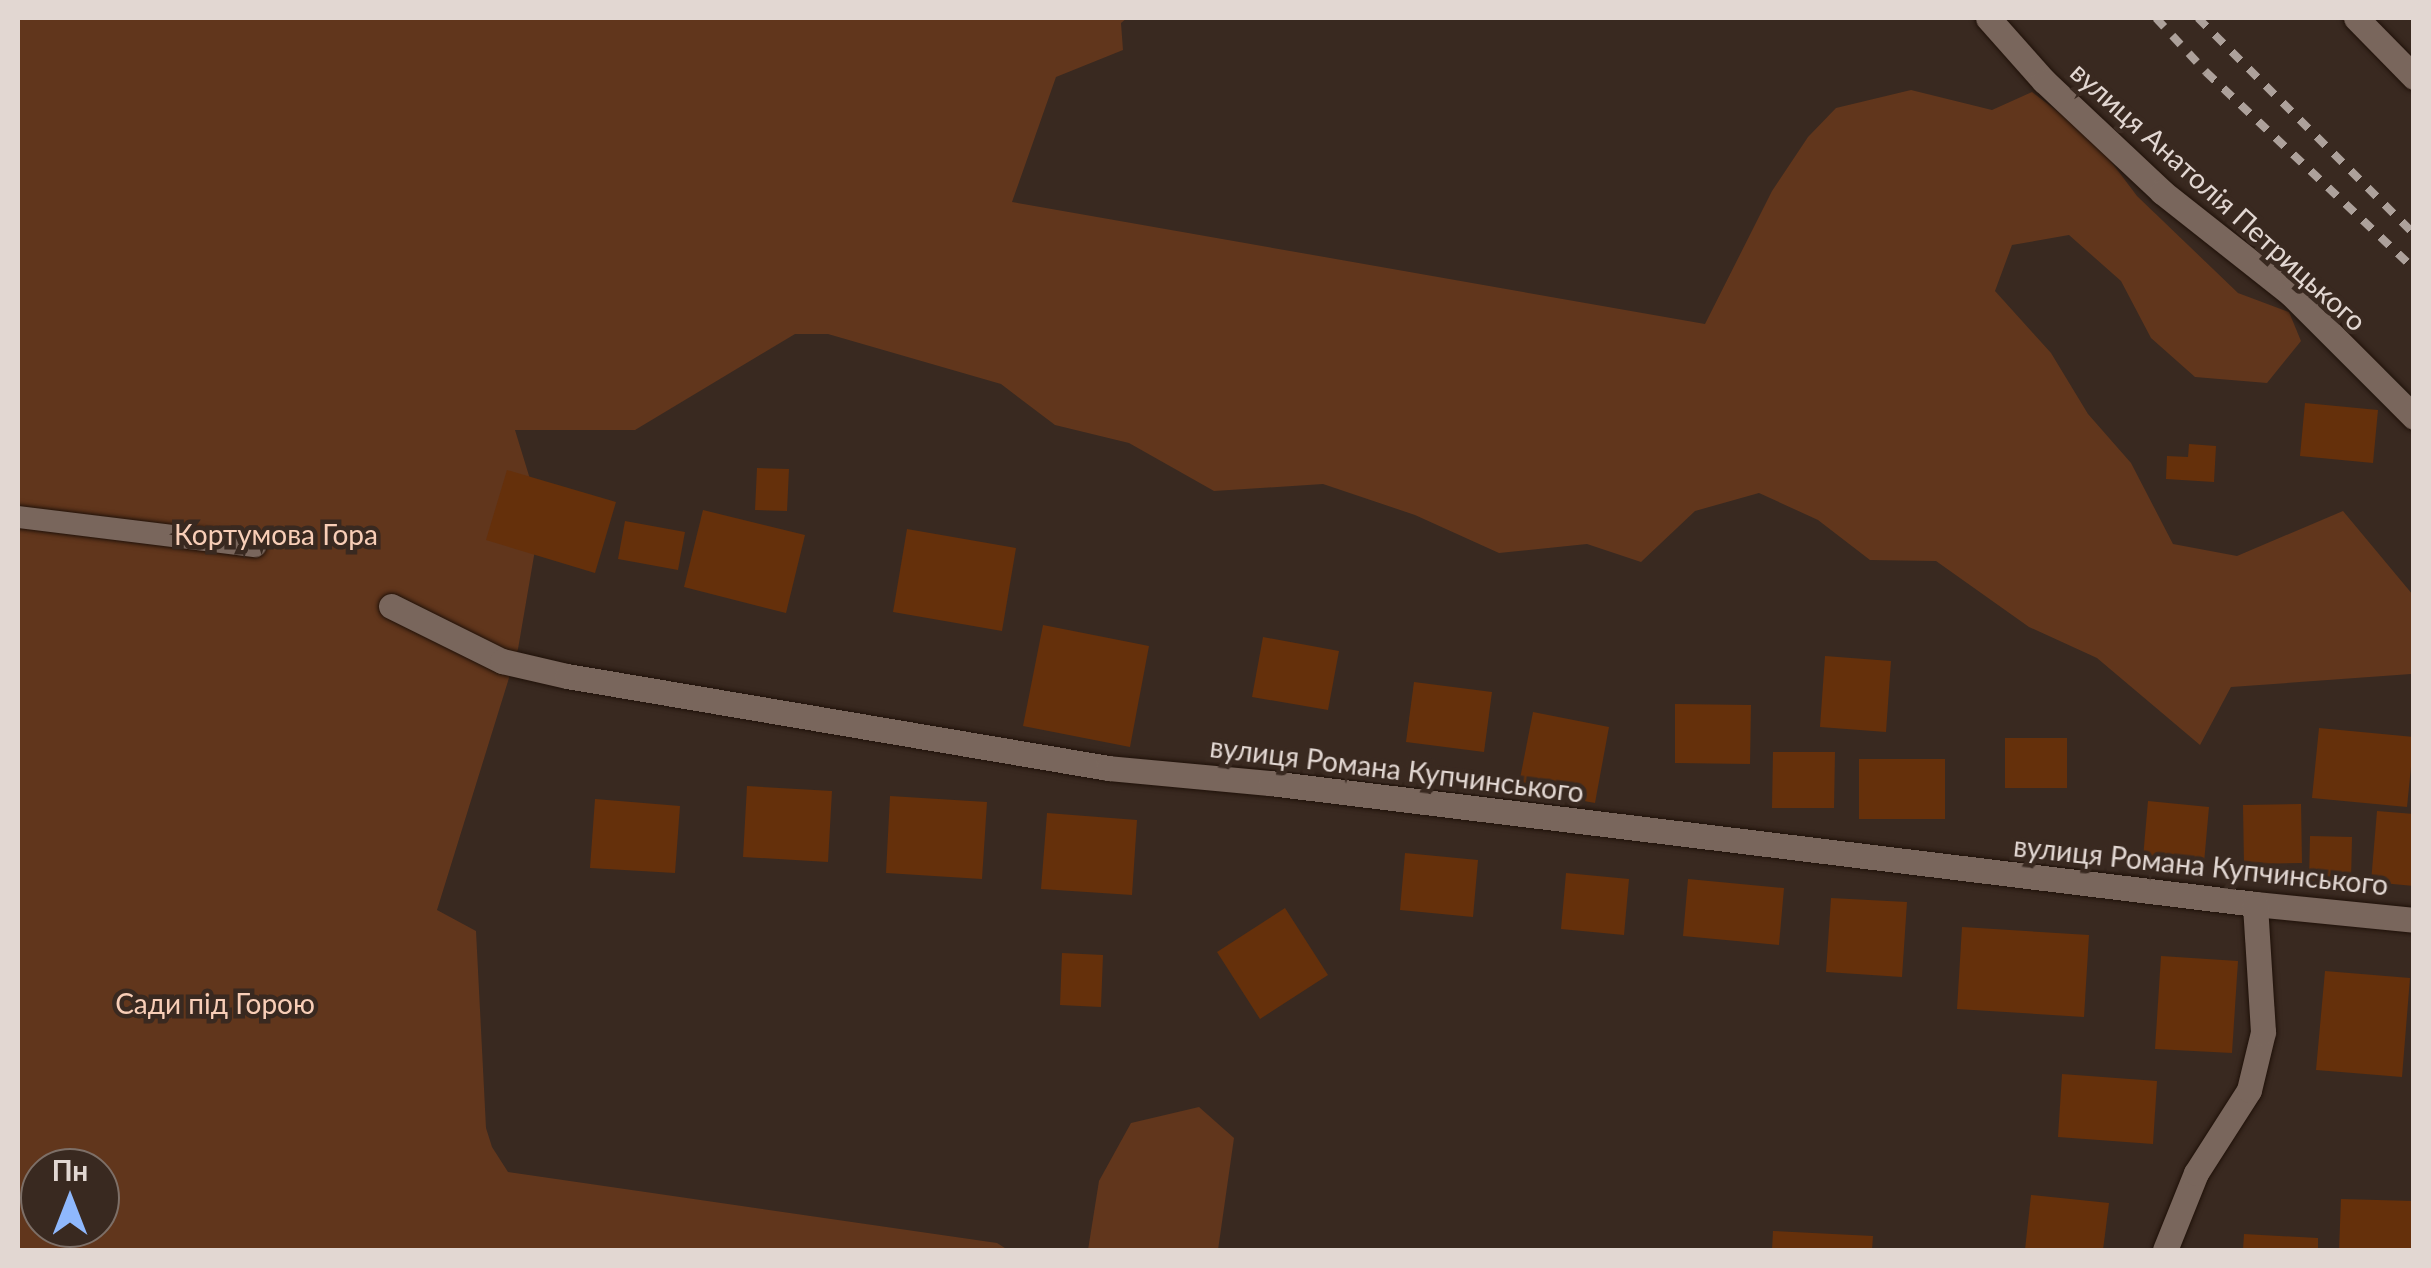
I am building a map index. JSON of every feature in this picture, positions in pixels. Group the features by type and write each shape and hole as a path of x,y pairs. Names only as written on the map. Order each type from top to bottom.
{"street":[{"name":"вулиця Анатолія Петрицького","path":"1988,18 2044,81 2136,168 2291,294 2414,417"},
{"path":"2356,18 2414,77"},
{"name":"вулиця Романа Купчинського","path":"391,606 502,661 567,676 1108,768 1270,782 2256,904 2414,920"},
{"path":"2165,1250 2196,1173 2249,1090 2264,1032 2256,904"}],"lane":[{"path":"18,517 254,546"}],"green space":[{"name":"Кортумова Гора","path":"18,18 1127,18 1121,23 1123,50 1056,77 1012,202 1705,324 1772,191 1808,137 1836,108 1911,90 1992,110 2032,92 2094,139 2137,196 2238,293 2289,312 2301,341 2267,383 2195,377 2151,338 2121,281 2069,235 2012,245 1995,291 2051,353 2088,414 2131,463 2173,544 2237,556 2343,511 2413,595 2411,674 2231,687 2200,745 2097,658 2029,627 1936,561 1870,560 1818,520 1759,493 1695,511 1641,562 1587,544 1499,553 1415,515 1323,484 1214,491 1129,443 1055,425 1001,384 828,334 795,334 635,430 515,430 541,515 518,649 437,910 476,931 486,1128 492,1147 508,1172 997,1243 1008,1250 18,1250"},
{"path":"1199,1107 1234,1138 1218,1250 1088,1250 1099,1181 1131,1123"}],"building":[{"path":"2305,403 2378,410 2373,463 2300,456"},
{"path":"2189,444 2216,446 2214,482 2166,479 2167,456 2188,457"},
{"path":"757,468 789,469 787,511 755,510"},
{"path":"507,470 616,502 595,573 486,540"},
{"path":"703,510 805,535 786,613 684,587"},
{"path":"625,521 685,532 678,570 618,559"},
{"path":"907,529 1016,548 1002,631 893,612"},
{"path":"1043,625 1149,646 1130,747 1023,726"},
{"path":"1263,637 1339,651 1328,710 1252,697"},
{"path":"1825,656 1891,661 1886,732 1820,727"},
{"path":"1414,682 1492,692 1484,752 1406,742"},
{"path":"1675,704 1751,705 1750,764 1675,763"},
{"path":"1533,712 1609,727 1595,803 1518,789"},
{"path":"2319,728 2414,737 2407,807 2312,798"},
{"path":"2005,738 2067,738 2067,788 2005,788"},
{"path":"1773,752 1835,752 1834,808 1772,808"},
{"path":"1859,759 1945,759 1945,819 1859,819"},
{"path":"747,786 832,791 828,862 743,857"},
{"path":"890,796 987,802 982,879 886,873"},
{"path":"595,799 680,806 675,873 590,868"},
{"path":"2148,801 2209,807 2204,863 2143,858"},
{"path":"2301,804 2302,863 2244,864 2243,805"},
{"path":"2377,811 2414,814 2414,886 2371,882"},
{"path":"1047,813 1137,820 1132,895 1041,889"},
{"path":"2310,836 2352,837 2351,881 2309,881"},
{"path":"1405,853 1478,860 1473,917 1400,910"},
{"path":"1566,873 1629,879 1624,935 1561,929"},
{"path":"1688,879 1784,888 1779,945 1683,936"},
{"path":"1831,898 1907,902 1902,977 1826,972"},
{"path":"1285,908 1328,975 1260,1019 1217,952"},
{"path":"1962,927 2089,935 2084,1017 1957,1009"},
{"path":"1062,953 1103,955 1101,1007 1060,1005"},
{"path":"2161,956 2238,961 2232,1053 2155,1049"},
{"path":"2325,971 2410,978 2402,1077 2316,1070"},
{"path":"2062,1074 2157,1081 2153,1144 2058,1137"},
{"path":"2031,1195 2109,1203 2103,1250 2025,1250"},
{"path":"2341,1199 2414,1201 2413,1250 2339,1250"},
{"path":"1773,1231 1873,1236 1872,1250 1772,1250"},
{"path":"2244,1234 2318,1238 2318,1250 2243,1250"}],"railway":[{"path":"2156,18 2206,72 2414,269"},
{"path":"2198,18 2414,234"}],"park label":[{"name":"Сади під Горою","path":"215,1003"}]}
